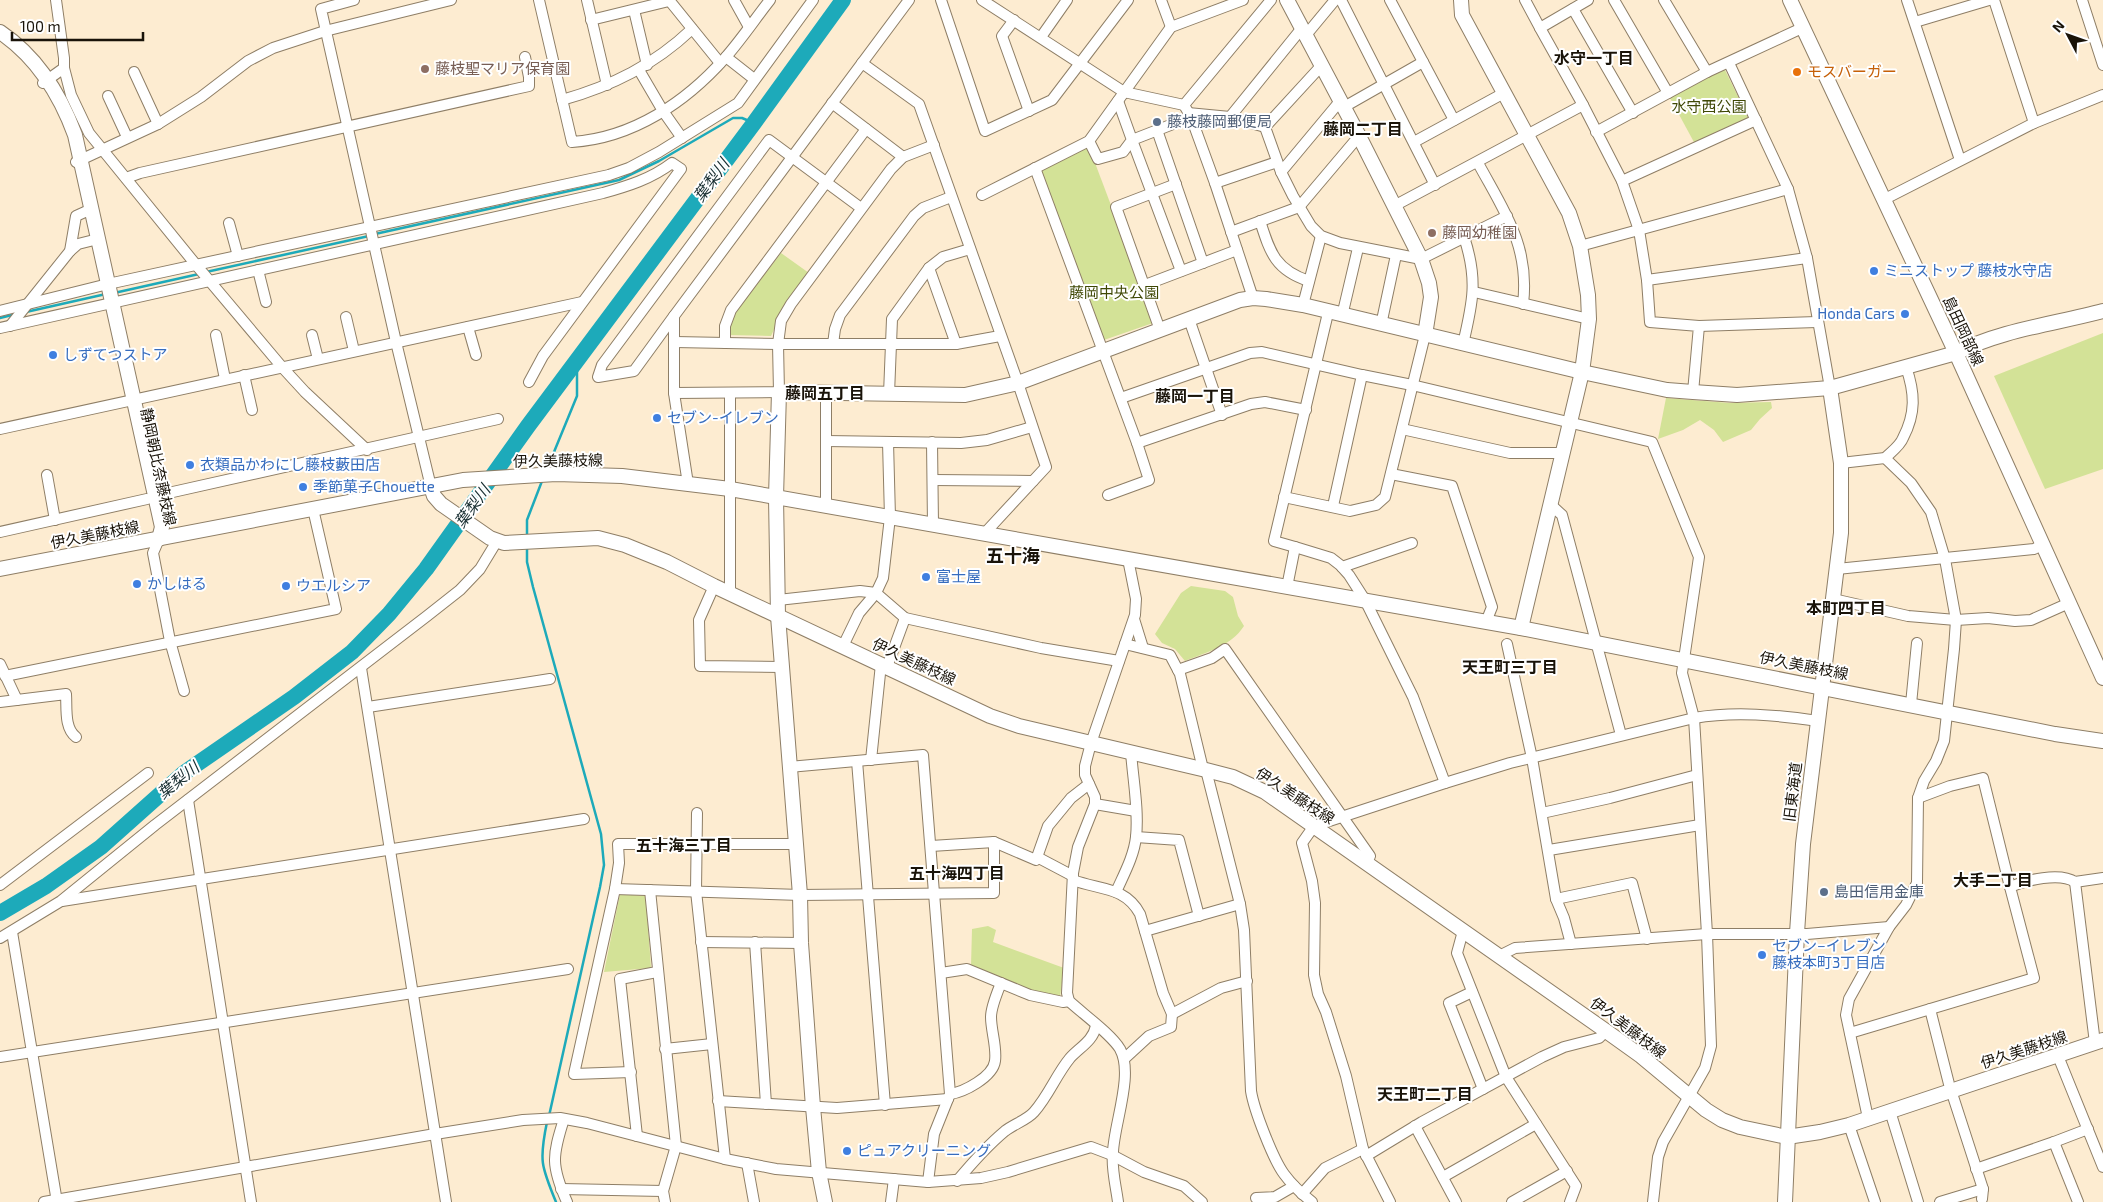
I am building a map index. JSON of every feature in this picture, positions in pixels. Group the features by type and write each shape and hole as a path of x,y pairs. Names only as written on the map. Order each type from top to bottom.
{"main road":[{"path":"1287,0 1360,136 1421,259 1429,283 1431,297 1425,335"},
{"path":"1461,0 1462,15 1569,213 1580,246 1588,295 1589,319 1582,372 1521,628"},
{"name":"島田岡部線","path":"1790,0 1956,354 2103,678"},
{"name":"静岡朝比奈藤枝線","path":"0,32 31,58 46,81 62,116 79,161 95,240"},
{"name":"静岡朝比奈藤枝線","path":"0,39 46,81"},
{"name":"静岡朝比奈藤枝線","path":"79,161 87,211 106,285 151,497 153,532 159,539"},
{"path":"825,1202 819,1172 813,1107 801,943 800,895 778,616 776,497 779,392 965,395 1018,384 1240,300 1253,298 1303,306 1582,372 1667,390 1737,395 1830,388 1956,354 1973,344 2025,329 2103,311"},
{"name":"旧東海道","path":"1785,1202 1797,933 1803,844 1840,533 1841,463 1830,388"},
{"name":"伊久美藤枝線","path":"0,569 463,480 556,474 622,476 776,497 1365,600 1684,659 2055,734 2103,741"},
{"name":"伊久美藤枝線","path":"431,487 434,496 442,504 482,534 497,541 516,542 565,538 609,540 668,562 714,586 990,716 1019,726 1205,769 1234,778 1265,792 1641,1056 1706,1110 1731,1123 1787,1137 1820,1132 1849,1125 2099,1042"}],"street":[{"path":"56,0 64,68 71,95 90,133 196,266 210,280 282,367 305,392 367,450"},
{"path":"354,0 321,9 418,438 431,487"},
{"path":"79,161 158,124 201,97 248,62 273,48 325,30 451,0"},
{"path":"539,0 572,142 593,141 620,134 663,111 701,82 723,60 770,0"},
{"path":"587,0 607,85"},
{"path":"591,20 669,0 692,29 723,60 754,79"},
{"path":"734,0 749,27"},
{"path":"0,311 106,285 370,226 609,175 629,168 734,106 745,94 813,0"},
{"path":"861,208 826,183 792,157 769,140 602,365 598,377 634,371 674,316 792,157 832,103 909,0"},
{"path":"941,0 985,131 1052,100 1128,0"},
{"path":"982,0 1081,63 1121,96 1188,112 1230,117 1265,127"},
{"path":"1041,37 1067,0"},
{"path":"1161,0 1170,27"},
{"path":"982,195 1089,141 1170,27 1217,4 1243,0"},
{"path":"1089,141 1098,159 1123,152 1132,140 1157,130 1188,112 1271,0"},
{"path":"1230,117 1304,32 1335,0"},
{"path":"1341,0 1435,185"},
{"path":"1390,0 1454,120"},
{"path":"1525,0 1584,105 1622,181 1639,230 1647,280 1650,322 1699,326 1817,322"},
{"path":"1540,28 1588,0"},
{"path":"1614,0 1668,93"},
{"path":"1664,0 1707,72"},
{"path":"1907,0 1960,160"},
{"path":"1915,22 1989,0"},
{"path":"1994,0 2034,123"},
{"path":"2082,0 2103,65"},
{"path":"1573,9 1633,114"},
{"path":"634,10 643,68 663,111 682,138"},
{"path":"1014,20 1002,36 1029,111"},
{"path":"1596,132 1633,114 1707,72 1802,28"},
{"path":"562,100 607,85 643,68 692,29"},
{"path":"126,178 140,173 529,86 525,57"},
{"path":"1281,172 1342,104 1384,84 1423,62"},
{"path":"862,63 919,104 1046,467 984,534"},
{"path":"1729,63 1788,188 1807,258 1830,388"},
{"path":"1265,127 1322,65"},
{"path":"46,81 64,68"},
{"path":"134,72 158,124"},
{"path":"1414,142 1504,93"},
{"path":"108,96 127,137"},
{"path":"1121,96 1132,140 1181,271"},
{"path":"1883,200 2034,123 2103,96"},
{"path":"832,103 903,157"},
{"path":"1394,206 1584,105"},
{"path":"1188,112 1215,183 1253,298"},
{"path":"1622,181 1756,120"},
{"path":"1265,127 1281,172 1311,226 1321,236 1340,244 1421,259 1507,216"},
{"path":"725,343 725,326 731,310 866,129"},
{"path":"1157,130 1203,263"},
{"path":"1231,232 1299,207 1360,136"},
{"path":"674,393 779,392 778,344 782,321 791,304 861,208 903,157 934,145"},
{"path":"1215,183 1277,162"},
{"path":"5,327 603,193 632,185 660,172 672,163 681,169 582,302 544,356 529,382"},
{"path":"1478,163 1518,239 1525,290 1523,304"},
{"path":"1036,168 1149,480 1108,495"},
{"path":"1160,330 1116,207 1176,184"},
{"path":"1580,246 1788,188"},
{"path":"833,344 835,329 840,315 914,216 923,208 951,197"},
{"path":"70,251 76,216 87,211"},
{"path":"1260,221 1274,258 1290,273 1309,281"},
{"path":"229,223 238,256"},
{"path":"1303,306 1321,236"},
{"path":"1463,344 1474,292 1472,258 1464,237"},
{"path":"5,327 27,305 70,251 78,244 95,240"},
{"path":"1358,248 1316,364 1274,541 1331,558 1342,567 1365,600 1414,697 1445,783"},
{"path":"889,394 892,319 929,268 943,257 970,249"},
{"path":"1145,285 1237,250"},
{"path":"1381,325 1396,255"},
{"path":"1647,280 1807,258"},
{"path":"929,268 956,344"},
{"path":"258,270 266,302"},
{"path":"1474,292 1589,319"},
{"path":"0,429 582,302"},
{"path":"674,316 674,393 688,484"},
{"path":"346,318 354,351"},
{"path":"1189,319 1222,414"},
{"path":"468,326 476,355"},
{"path":"1694,392 1699,326"},
{"path":"216,335 225,379"},
{"path":"312,335 318,359"},
{"path":"1284,497 1350,511 1376,505 1384,497 1425,335"},
{"path":"675,342 956,344 1000,336"},
{"path":"1120,398 1250,352 1262,352 1412,385 1652,442 1699,557 1682,673 1694,718 1707,934 1711,1046 1705,1068 1690,1098 1663,1142 1658,1157 1653,1202"},
{"path":"1841,463 1885,458 1903,440 1914,403 1913,387 1906,367"},
{"path":"244,375 252,410"},
{"path":"1333,506 1362,375"},
{"path":"730,393 730,593"},
{"path":"826,393 826,506"},
{"path":"1137,443 1251,404 1265,402 1306,410"},
{"path":"0,532 498,419"},
{"path":"826,441 961,442 986,440 1032,427"},
{"path":"1402,429 1510,453 1564,453"},
{"path":"843,646 859,613 876,593 883,578 890,517 888,442"},
{"path":"932,442 933,525"},
{"path":"1868,1118 1862,1099 1846,1014 1849,999 1889,927 1906,905 1916,883 1918,798 1924,781 1936,761 1944,742 1956,620 1945,559 1930,512 1911,483 1885,458"},
{"path":"1391,474 1452,486 1492,606 1486,622"},
{"path":"47,475 55,520"},
{"path":"932,480 1033,481"},
{"path":"1550,504 1562,515 1621,735"},
{"path":"4,676 336,608 313,509"},
{"path":"159,539 153,553 170,641 184,691"},
{"path":"0,938 61,901 188,800 460,590 480,569 497,541"},
{"path":"1342,567 1412,543"},
{"path":"1837,569 2034,549 2042,544"},
{"path":"1287,587 1296,547"},
{"path":"1118,1202 1112,1155 1124,1078 1124,1059 1119,1048 1070,1001 1067,993 1073,878 1078,847 1095,804 1095,797 1085,775 1085,766 1091,742 1134,618 1136,599 1128,558"},
{"path":"714,586 699,620 700,666 782,667"},
{"path":"778,600 860,591 876,593 906,618 1041,648 1119,661"},
{"path":"1833,599 1908,616 1956,620 1988,618 2015,622 2031,620 2069,603"},
{"path":"871,760 884,666 906,618"},
{"path":"1134,618 1143,648"},
{"path":"1911,704 1916,643"},
{"path":"1125,644 1170,655 1178,670 1240,904 1244,930 1253,1103 1283,1173 1312,1202"},
{"path":"1507,644 1532,758 1556,899 1564,918 1570,944"},
{"path":"1178,670 1212,658 1225,649 1370,856 1367,863"},
{"path":"0,664 16,700"},
{"path":"361,668 446,1202"},
{"path":"368,707 550,679"},
{"path":"0,702 66,694 68,725 71,733 76,736"},
{"path":"1390,1202 1364,1152 1346,1076 1326,1012 1318,994 1314,975 1315,903 1312,881 1302,843 1314,826 1445,783 1532,758 1694,718 1710,715 1776,714 1818,721"},
{"path":"1116,892 1132,853 1136,837 1136,811 1131,752"},
{"path":"789,767 923,755 949,1096 934,1134 928,1182"},
{"path":"857,761 885,1104"},
{"path":"0,885 148,773"},
{"path":"1542,813 1610,798 1697,775"},
{"path":"1850,1033 2034,978 1983,778 1950,786 1918,798"},
{"path":"931,846 994,842 1036,860 1048,826 1071,798 1089,784"},
{"path":"188,800 199,880 251,1202"},
{"path":"1095,804 1136,811"},
{"path":"697,813 696,891 725,1159"},
{"path":"61,901 584,819"},
{"path":"1549,850 1700,825"},
{"path":"1136,837 1179,840 1199,916"},
{"path":"615,889 800,895 994,893 994,842"},
{"path":"631,1072 574,1074 615,889 619,863 618,844 795,844"},
{"path":"1037,857 1073,878 1122,894 1135,904 1163,993 1172,1014 1171,1027 1149,1036 1124,1059"},
{"path":"2010,887 2020,882 2044,878 2069,878 2075,882 2103,878"},
{"path":"2075,882 2099,1042"},
{"path":"1556,899 1632,883 1648,939"},
{"path":"650,890 676,1146 663,1191 665,1202"},
{"path":"1145,931 1240,904"},
{"path":"1499,956 1516,948 1707,934 1808,934 1889,927"},
{"path":"1463,931 1457,953 1472,992 1506,1077 1576,1186 1570,1202"},
{"path":"12,932 57,1201"},
{"path":"701,942 801,943"},
{"path":"755,942 766,1104"},
{"path":"0,1058 568,969"},
{"path":"941,973 967,969 1030,995 1063,1002 1070,1001"},
{"path":"637,1136 620,979 657,972"},
{"path":"1172,1014 1221,988 1247,981"},
{"path":"718,1101 837,1108 885,1104 961,1093 989,1072 995,1062 991,1015 1001,983"},
{"path":"1472,992 1449,1003 1483,1089"},
{"path":"1930,1009 1982,1194 1940,1202"},
{"path":"957,1180 1007,1130 1032,1114 1051,1091 1060,1071 1071,1057 1094,1035 1096,1026"},
{"path":"1302,1194 1325,1168 1364,1152 1564,1047 1599,1038 1606,1031"},
{"path":"665,1049 712,1044"},
{"path":"2058,1056 2102,1164"},
{"path":"1890,1111 1918,1202"},
{"path":"44,1202 435,1134 537,1119 562,1119 725,1159 776,1169 928,1182 981,1178 1008,1172 1091,1147 1112,1155 1144,1172 1184,1186 1202,1202"},
{"path":"562,1119 555,1147 554,1164 556,1179 567,1202"},
{"path":"1443,1177 1536,1124"},
{"path":"1849,1125 1874,1202"},
{"path":"1415,1126 1456,1202"},
{"path":"1976,1168 2054,1142 2088,1128"},
{"path":"2054,1142 2078,1202"},
{"path":"747,1163 754,1202"},
{"path":"1512,1202 1567,1171"},
{"path":"891,1202 894,1180"},
{"path":"1256,1198 1281,1198 1294,1186"},
{"path":"561,1189 663,1191"}],"green space":[{"name":"水守西公園","path":"1725,70 1748,117 1695,144 1670,98"},
{"name":"藤岡中央公園","path":"1084,146 1089,147 1154,319 1153,323 1104,340 1041,173 1044,167"},
{"path":"781,253 809,273 786,304 771,336 727,335 736,312"},
{"path":"2103,333 2103,469 2045,489 1994,376"},
{"path":"1666,398 1730,403 1771,402 1772,408 1751,430 1723,442 1714,430 1700,420 1683,430 1658,439"},
{"path":"1191,586 1225,591 1233,597 1238,616 1244,626 1232,639 1210,651 1185,661 1175,649 1162,643 1155,634 1181,593"},
{"path":"620,894 646,896 651,968 604,972"},
{"path":"988,926 996,930 993,942 1064,968 1060,997 1020,987 971,966 972,929"}],"waterway":[{"name":"葉梨川","path":"0,913 46,886 101,847 184,773 294,697 352,652 389,614 426,569 528,426 754,123 843,0"},
{"path":"375,234 619,180 659,161 733,118 742,118 754,123"},
{"path":"206,272 369,236"},
{"path":"114,293 199,274"},
{"path":"26,312 106,294"},
{"path":"0,318 16,314"},
{"path":"547,469 577,396 577,362"},
{"path":"527,538 527,520 542,481"},
{"path":"527,546 527,562 533,587 601,834 604,865 549,1116"},
{"path":"547,1122 542,1155 544,1171 556,1202"}],"place":[{"name":"藤枝聖マリア保育園","path":"425,69"},
{"name":"モスバーガー","path":"1797,72"},
{"name":"藤枝藤岡郵便局","path":"1157,122"},
{"name":"藤岡幼稚園","path":"1432,233"},
{"name":"ミニストップ 藤枝水守店","path":"1874,271"},
{"name":"Honda Cars","path":"1905,314"},
{"name":"しずてつストア","path":"53,355"},
{"name":"セブン-イレブン","path":"657,418"},
{"name":"衣類品かわにし藤枝藪田店","path":"190,465"},
{"name":"季節菓子Chouette","path":"303,487"},
{"name":"富士屋","path":"926,577"},
{"name":"かしはる","path":"137,584"},
{"name":"ウエルシア","path":"286,586"},
{"name":"島田信用金庫","path":"1824,892"},
{"name":"セブン−イレブン 藤枝本町3丁目店","path":"1762,955"},
{"name":"ピュアクリーニング","path":"847,1151"}],"district":[{"name":"水守一丁目","path":"1594,58"},
{"name":"藤岡二丁目","path":"1363,129"},
{"name":"藤岡五丁目","path":"825,393"},
{"name":"藤岡一丁目","path":"1195,396"},
{"name":"五十海","path":"1013,556"},
{"name":"本町四丁目","path":"1846,608"},
{"name":"天王町三丁目","path":"1510,667"},
{"name":"五十海三丁目","path":"684,845"},
{"name":"五十海四丁目","path":"957,873"},
{"name":"大手二丁目","path":"1993,880"},
{"name":"天王町二丁目","path":"1425,1094"}]}
